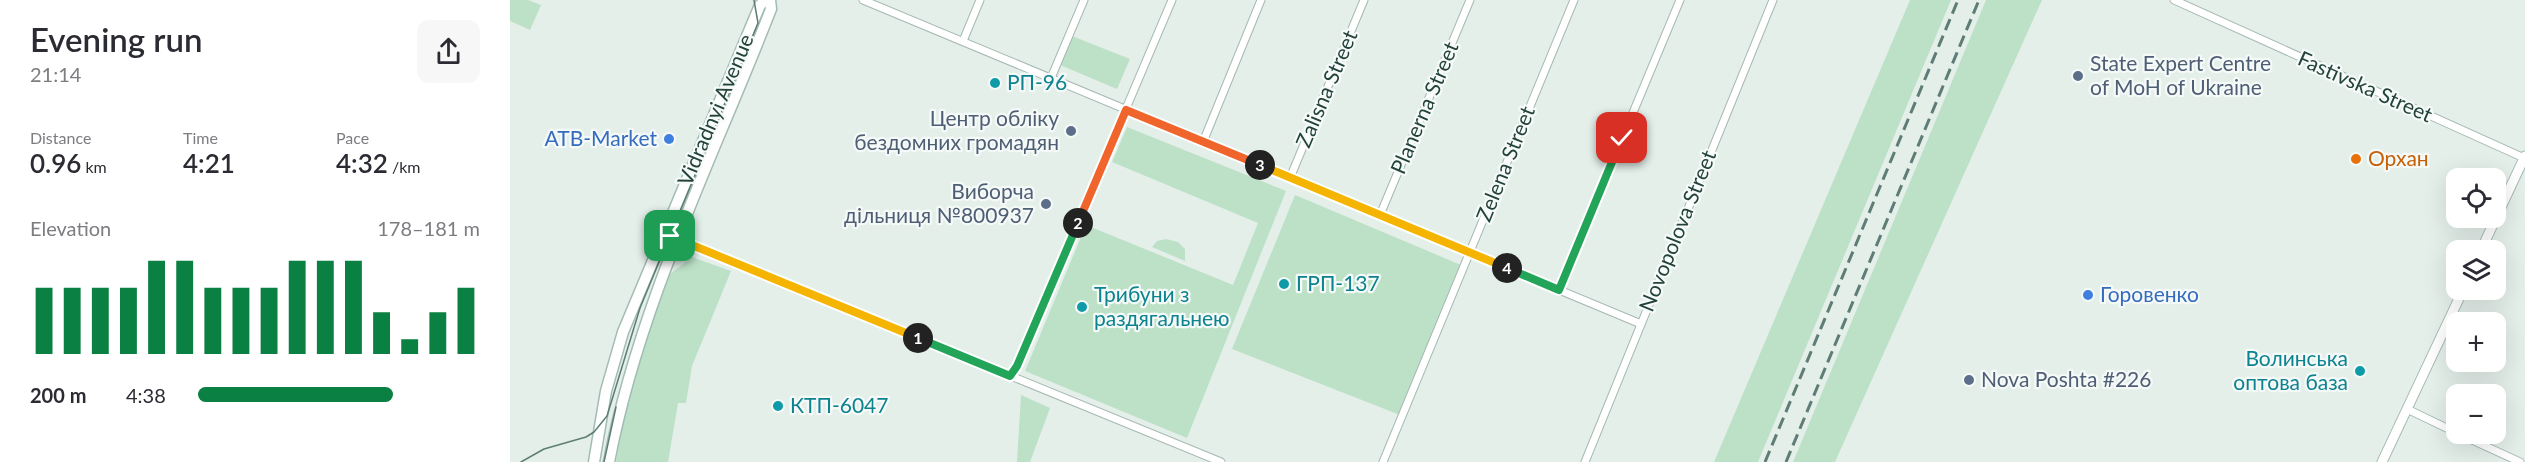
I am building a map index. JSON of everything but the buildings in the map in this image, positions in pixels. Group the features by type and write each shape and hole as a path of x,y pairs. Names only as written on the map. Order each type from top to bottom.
{"main road":[{"name":"Vidradnyi Avenue","path":"594,462 622,332 760,5 768,0 771,9 649,310 620,406 609,462"}],"street":[{"path":"963,41 980,0"},
{"path":"1052,78 1084,0"},
{"path":"1010,376 1017,366 1172,0"},
{"path":"1203,142 1261,0"},
{"name":"Zalisna Street","path":"1290,178 1364,0"},
{"name":"Planerna Street","path":"1380,215 1470,0"},
{"name":"Zelena Street","path":"1383,462 1574,0"},
{"path":"1559,290 1680,0"},
{"name":"Novopolova Street","path":"1585,462 1773,0"},
{"name":"Fastivska Street","path":"2174,0 2524,157"},
{"path":"866,1 1641,324"},
{"path":"2486,240 2524,157"},
{"path":"664,234 1221,462"},
{"path":"2382,462 2458,300"},
{"path":"2407,409 2446,427"},
{"path":"2482,444 2520,462"}],"green space":[{"path":"510,0 528,0 541,5 530,30 510,21"},
{"path":"1910,0 1951,0 1758,462 1714,462"},
{"path":"1986,0 2042,0 1835,462 1793,462"},
{"path":"1072,36 1130,59 1117,89 1060,65"},
{"path":"1127,127 1286,191 1187,438 1025,371 1086,225 1233,285 1258,223 1112,162"},
{"path":"1295,195 1461,265 1400,415 1232,349"},
{"path":"1166,239 1178,242 1185,249 1185,261 1152,247 1157,241"},
{"path":"692,257 731,271 692,366 686,403 678,403 668,462 616,462 626,403 653,312 670,274"},
{"path":"1021,395 1050,408 1030,462 1017,462"}],"tram line":[{"path":"521,462 544,449 586,437 594,432 607,416 640,308 758,23 754,0"},
{"path":"604,462 616,407"}],"railway":[{"path":"1765,462 1958,0"},
{"path":"1786,462 1979,0"}],"place":[{"name":"State Expert Centre of MoH of Ukraine","path":"2078,76"},
{"name":"РП-96","path":"995,83"},
{"name":"Центр обліку бездомних громадян","path":"1071,131"},
{"name":"ATB-Market","path":"669,139"},
{"name":"Орхан","path":"2356,159"},
{"name":"Виборча дільниця №800937","path":"1046,204"},
{"name":"ГРП-137","path":"1284,284"},
{"name":"Горовенко","path":"2088,295"},
{"name":"Трибуни з раздягальнею","path":"1082,307"},
{"name":"Волинська оптова база","path":"2360,371"},
{"name":"Nova Poshta #226","path":"1969,380"},
{"name":"КТП-6047","path":"778,406"}],"route":[{"path":"670,236 1010,376 1017,366 1126,110 1559,290 1622,138"}]}
